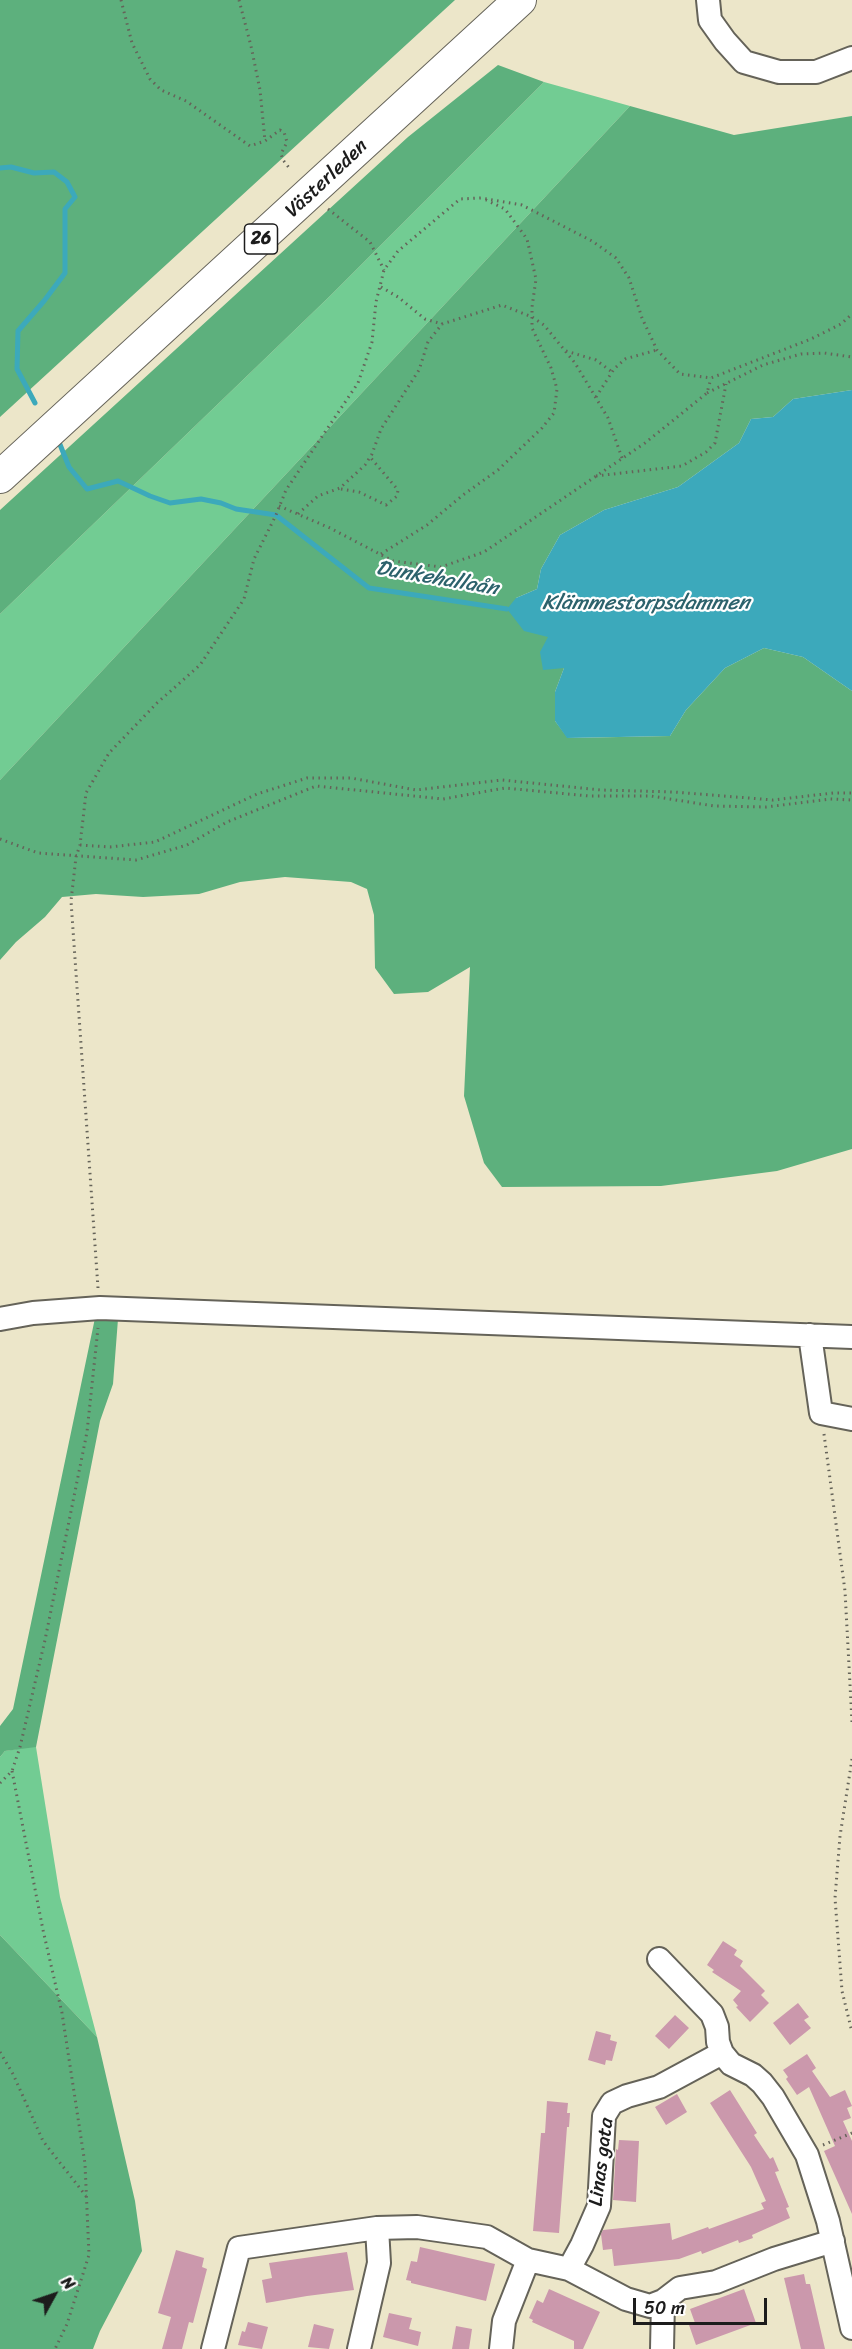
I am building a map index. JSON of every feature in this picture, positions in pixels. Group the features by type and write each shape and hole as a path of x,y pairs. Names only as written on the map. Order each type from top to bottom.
{"highway":[{"name":"Västerleden","path":"0,460 199,280 500,0"},
{"name":"Västerleden","path":"0,477 520,0"}],"street":[{"path":"708,0 710,20 744,62 779,72 816,72 852,58"},
{"path":"0,1318 100,1308 852,1337"},
{"path":"810,1335 821,1413 852,1419"},
{"path":"659,1959 712,2014 722,2053 731,2064 753,2075 762,2083 795,2132 807,2155 832,2241 852,2328"},
{"name":"Linas gata","path":"569,2269 599,2206 604,2116 612,2103 659,2087 722,2053"},
{"path":"213,2349 238,2248 377,2228 417,2226 487,2237 528,2260 569,2269 638,2304 650,2306 663,2301 680,2288 716,2282 774,2259 832,2241"},
{"path":"359,2349 379,2263 377,2228"},
{"path":"501,2349 504,2321 528,2260"},
{"path":"662,2349 663,2301"}],"path":[{"path":"121,0 132,43 150,79 161,90 186,100 250,146 265,141 280,130 284,132 287,142 281,154 290,169"},
{"path":"239,0 258,79 265,141"},
{"path":"381,554 427,525 498,470 542,428 554,413 557,389 551,368 532,328 536,279 527,239 504,209 481,198"},
{"path":"0,1783 12,1771 20,1747 45,1640 87,1432 100,1308 71,901 86,793 109,753 157,703 200,665 244,599 254,559 296,473 309,458 334,415 358,383 372,342 376,302 384,270 398,251 460,199 481,198 522,205 592,241 616,258 629,278 642,318 657,350 680,374 711,378 749,361 811,339 841,324 852,314"},
{"path":"325,207 370,242 384,270"},
{"path":"381,287 398,297 425,319 442,324 502,305 532,317 544,325 566,351 596,397 608,418 622,458"},
{"path":"298,514 318,496 340,488 365,465 381,429 419,370 428,342 442,324"},
{"path":"596,397 612,372 625,359 657,350"},
{"path":"566,351 596,360 612,372"},
{"path":"279,506 393,561 441,567 484,552 645,442 707,393 754,369 801,354 824,353 852,357"},
{"path":"749,361 754,369"},
{"path":"707,393 711,378"},
{"path":"595,476 682,466 706,452 715,443 726,384"},
{"path":"340,488 359,492 386,504 397,496 398,490 370,456"},
{"path":"80,845 110,847 155,842 257,794 307,778 351,778 416,790 502,780 601,790 674,792 773,800 852,793"},
{"path":"0,839 38,853 136,860 187,844 227,822 316,786 444,799 505,788 589,796 651,796 714,806 766,807 830,799 852,800"},
{"path":"821,1413 845,1591 852,1722"},
{"path":"852,1758 840,1836 835,1898 842,1991 852,2032"},
{"path":"12,1771 43,1930 62,2013 85,2164 89,2255 67,2324 56,2349"},
{"path":"845,1806 852,1805"},
{"path":"0,2052 13,2074 43,2141 86,2196"}],"green space":[{"path":"0,0 455,0 0,417"},
{"path":"498,65 544,82 330,296 0,614 0,510 408,137"},
{"path":"544,82 630,106 0,780 0,614 330,296"},
{"path":"630,106 734,135 852,116 852,390 793,399 773,417 751,419 739,443 678,487 604,510 560,535 541,569 537,589 516,598 549,637 564,668 555,692 555,721 568,738 670,736 686,710 725,668 764,648 803,657 852,691 852,1149 777,1171 661,1186 502,1187 484,1163 464,1096 470,967 428,992 394,994 375,968 374,915 367,889 351,882 285,877 240,882 199,894 143,897 96,894 62,897 45,917 16,942 0,960 0,780"},
{"path":"95,1318 118,1319 113,1384 100,1421 36,1747 5,1751 0,1757 0,1726 13,1709"},
{"path":"36,1747 60,1897 97,2037 0,1935 0,1757 5,1751"},
{"path":"0,1935 97,2037 135,2201 142,2251 93,2349 0,2349"}],"water":[{"name":"Klämmestorpsdammen","path":"852,390 852,691 803,657 764,648 725,668 686,710 670,736 567,738 555,721 555,692 564,668 543,670 540,652 548,637 524,631 507,609 516,598 537,589 541,569 560,535 604,510 678,487 739,443 751,419 773,417 793,399"}],"building":[{"path":"723,1941 737,1950 734,1955 743,1961 740,1966 765,1991 761,1995 769,2003 750,2022 736,2007 738,2006 733,2000 741,1991 712,1972 714,1970 707,1965"},
{"path":"798,2003 809,2017 804,2020 811,2028 790,2045 773,2023"},
{"path":"675,2015 689,2028 669,2049 655,2036"},
{"path":"596,2031 611,2035 610,2040 617,2042 612,2061 606,2060 605,2065 588,2060"},
{"path":"807,2054 816,2068 812,2071 830,2097 845,2090 852,2106 847,2108 851,2118 843,2121 852,2141 852,2214 824,2151 835,2146 809,2087 797,2095 783,2070"},
{"path":"730,2090 757,2133 754,2135 770,2159 773,2157 779,2171 775,2172 789,2207 786,2208 790,2218 752,2235 753,2238 739,2243 738,2240 702,2254 701,2251 679,2259 614,2266 612,2249 603,2250 601,2234 603,2230 670,2223 672,2240 764,2209 761,2203 766,2201 751,2167 710,2103"},
{"path":"677,2094 687,2112 666,2125 655,2107"},
{"path":"547,2101 568,2103 567,2113 570,2113 559,2233 533,2231 541,2133 545,2133"},
{"path":"619,2140 639,2141 636,2202 613,2200 616,2149 618,2150"},
{"path":"420,2247 495,2264 486,2301 406,2280 411,2261 417,2262"},
{"path":"176,2250 204,2258 202,2267 207,2269 193,2323 189,2322 182,2349 162,2349 171,2317 158,2313"},
{"path":"347,2252 354,2290 266,2303 262,2280 272,2278 269,2263"},
{"path":"804,2274 806,2284 810,2284 825,2349 801,2349 784,2278"},
{"path":"549,2289 600,2312 583,2349 574,2349 574,2341 532,2322 533,2320 529,2318 537,2300 543,2303"},
{"path":"744,2289 756,2323 696,2345 689,2325 695,2323 690,2309"},
{"path":"389,2313 412,2318 409,2329 421,2332 418,2346 383,2337"},
{"path":"248,2322 268,2327 262,2349 238,2345 242,2331 245,2332"},
{"path":"314,2324 334,2329 329,2349 308,2347"},
{"path":"456,2326 472,2329 469,2349 452,2349"}],"waterway":[{"name":"Dunkehallaån","path":"0,168 11,167 34,173 54,172 67,182 75,197 65,209 65,273 18,331 17,369 35,403"},
{"name":"Dunkehallaån","path":"59,442 69,467 87,489 118,481 170,503 201,499 236,509 276,515 369,588 507,609"}]}
